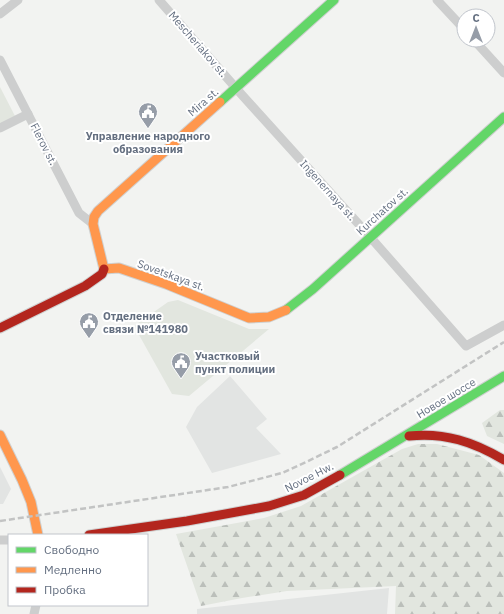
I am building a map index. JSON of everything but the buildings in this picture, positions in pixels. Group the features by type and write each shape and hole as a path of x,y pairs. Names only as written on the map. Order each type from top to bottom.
{"main road":[{"name":"Mira st.","path":"93,224 94,217 106,203 237,88 334,0"},
{"name":"Kurchatov st.","path":"273,317 286,310 313,289 504,117"},
{"path":"0,328 90,283 102,274 104,268 93,224"},
{"name":"Sovetskaya st.","path":"104,268 119,268 175,288 248,318 263,319 273,317"},
{"name":"Новое шоссе","path":"404,437 503,379"},
{"path":"438,416 439,426 445,435 450,437"},
{"name":"Novoe Hw.","path":"96,534 270,507 288,502 316,489 404,437 426,434 450,437 476,445 504,460"},
{"path":"0,435 31,502 38,534"}],"street":[{"path":"0,14 18,0"},
{"name":"Mescheriakov st.","path":"159,0 237,88"},
{"path":"437,0 456,20"},
{"path":"481,48 504,73"},
{"name":"Flerov st.","path":"0,60 4,77 28,114 79,213 93,224"},
{"name":"Ingenernaya st.","path":"237,88 371,237 466,346 504,325"},
{"path":"0,128 28,114"}],"shaded area":[{"path":"230,376 267,419 256,428 281,454 212,473 186,427 197,407"},
{"path":"0,467 11,489 3,504 0,504"},
{"path":"389,588 387,614 197,614 197,609"}],"green space":[{"path":"0,87 15,116 0,124"},
{"path":"178,300 249,329 269,329 189,396 172,394 134,326 168,302"},
{"path":"500,410 504,410 504,444 487,436 482,423"},
{"path":"418,444 437,444 479,455 504,473 504,614 395,614 396,586 287,591 201,606 176,534 264,518 301,506 402,449"}],"railway":[{"path":"0,521 228,487 282,473 337,447 504,342"}],"traffic: fast":[{"path":"220,102 334,0"},
{"path":"286,310 313,289 504,117"},
{"path":"340,475 504,376"}],"traffic: slow":[{"path":"104,269 93,224 94,217 98,211 220,102"},
{"path":"104,269 119,268 166,284 249,318 269,317 286,310"},
{"path":"0,435 31,502 38,534"}],"traffic: jam":[{"path":"0,328 85,286 102,274 104,269"},
{"path":"409,436 422,435 447,437 470,443 504,460"},
{"path":"96,534 187,521 269,506 304,495 340,475"}],"place":[{"name":"Управление народного образования","path":"148,129"},
{"name":"Отделение связи №141980","path":"89,339"},
{"name":"Участковый пункт полиции","path":"181,379"}]}
